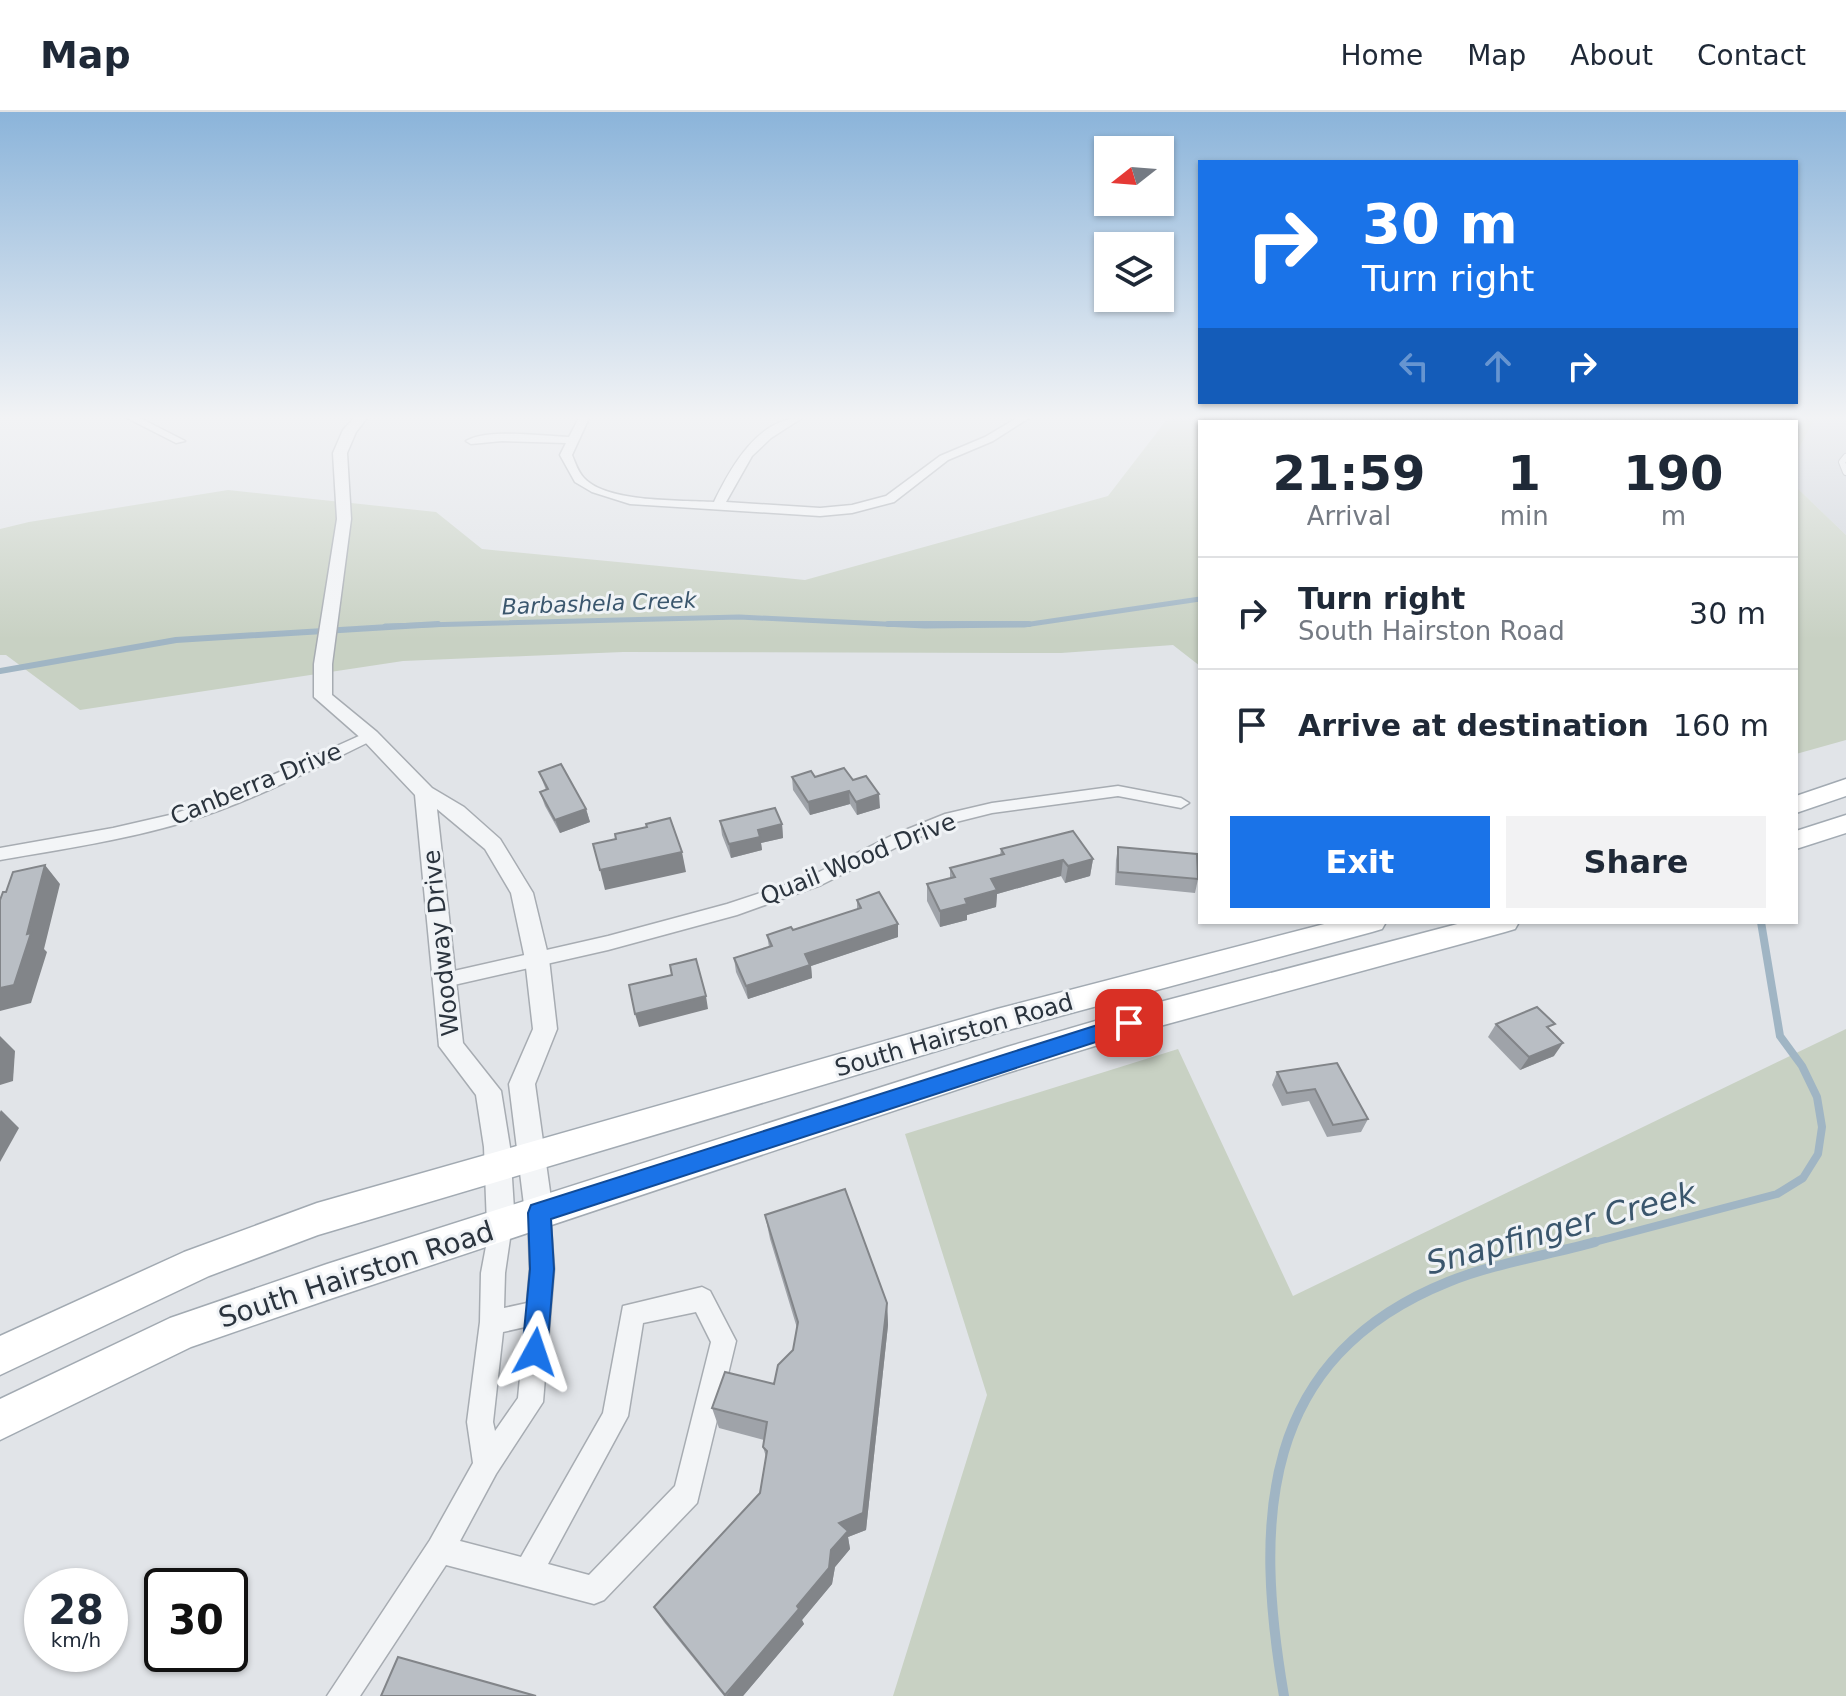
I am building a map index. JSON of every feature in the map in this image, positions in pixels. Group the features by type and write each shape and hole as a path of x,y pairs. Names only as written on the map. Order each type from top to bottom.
{"main road":[{"path":"1798,804 1846,787"},
{"path":"1801,838 1846,824"},
{"name":"South Hairston Road","path":"0,1356 197,1264 317,1219 498,1169 997,1021 1364,924"},
{"name":"South Hairston Road","path":"0,1420 183,1331 501,1225 1160,1014 1498,924"}],"street":[{"name":"Woodway Drive","path":"343,492 342,537 323,664 323,697 370,736 425,793 457,812 493,844 522,893 537,959 545,1029 522,1084 539,1213"},
{"path":"603,492 630,500 820,512 881,502 897,492"},
{"path":"718,506 725,492"},
{"name":"Canberra Drive","path":"0,854 76,841 181,817 264,786 370,736"},
{"name":"Quail Wood Drive","path":"445,980 731,910 801,886 912,833 951,818 992,808 1118,791 1181,803"},
{"name":"Woodway Drive","path":"425,793 451,1046 488,1091 498,1169 501,1225"},
{"path":"342,1696 440,1550 487,1465 530,1402 542,1269 539,1213"},
{"path":"487,1465 480,1422 492,1322 493,1273 501,1225"},
{"path":"440,1550 528,1573 594,1590 687,1493 724,1341 702,1299 632,1314 615,1416 528,1573"},
{"path":"492,1322 538,1313"}],"shaded area":[{"path":"1801,492 1846,492 1846,535"}],"green space":[{"path":"216,492 246,492 436,512 482,549 805,580 1108,496 1111,492 1198,492 1198,664 1173,645 1061,653 623,652 403,661 80,710 6,655 0,655 0,529"},
{"path":"1798,492 1846,535 1846,740 1798,753"},
{"path":"1846,1029 1846,1696 893,1696 987,1395 905,1134 1178,1049 1293,1296"}],"building":[{"path":"561,764 586,809 555,820 540,792 548,789 539,772"},
{"path":"844,768 853,780 866,776 879,794 856,802 849,791 808,802 792,777 811,771 815,777"},
{"path":"775,808 782,824 758,830 760,837 729,844 720,821"},
{"path":"670,818 682,852 600,870 593,844 616,839 615,834"},
{"path":"1073,831 1093,859 1068,866 1063,860 991,879 997,890 965,899 967,904 940,911 927,884 955,877 950,868 1004,854 1001,849"},
{"path":"1118,847 1197,854 1198,879 1118,872"},
{"path":"45,865 27,934 31,933 14,985 0,988 0,900 13,872"},
{"path":"879,892 898,924 805,954 810,965 746,986 734,958 772,946 767,935 861,908 857,900"},
{"path":"696,959 706,996 635,1014 629,985 672,975 670,965"},
{"path":"1537,1007 1555,1024 1547,1027 1563,1043 1529,1057 1496,1024"},
{"path":"1337,1063 1368,1119 1333,1125 1315,1089 1287,1093 1277,1072"},
{"path":"845,1189 887,1303 863,1513 839,1523 848,1531 831,1550 829,1568 797,1606 799,1609 725,1695 654,1607 760,1493 767,1451 763,1447 767,1422 712,1408 725,1372 774,1384 778,1365 793,1350 798,1322 765,1215"},
{"path":"398,1657 536,1696 381,1696"}],"waterway":[{"name":"Barbashela Creek","path":"420,625 739,617 925,626 1024,625 1198,599"},
{"name":"Barbashela Creek","path":"420,625 438,624"},
{"name":"Barbashela Creek","path":"888,624 1029,624"},
{"name":"Barbashela Creek","path":"0,671 176,640 420,625"},
{"name":"Barbashela Creek","path":"385,626 420,625"},
{"name":"Snapfinger Creek","path":"1589,1243 1777,1194 1803,1178 1818,1154 1822,1127 1817,1097 1802,1066 1780,1036 1761,924"},
{"name":"Snapfinger Creek","path":"1589,1243 1595,1242"},
{"name":"Snapfinger Creek","path":"1284,1696 1270,1568 1273,1508 1284,1452 1305,1400 1338,1354 1385,1314 1465,1276 1589,1243"}],"route":[{"path":"535,1352 542,1269 539,1213 1129,1023"}]}
